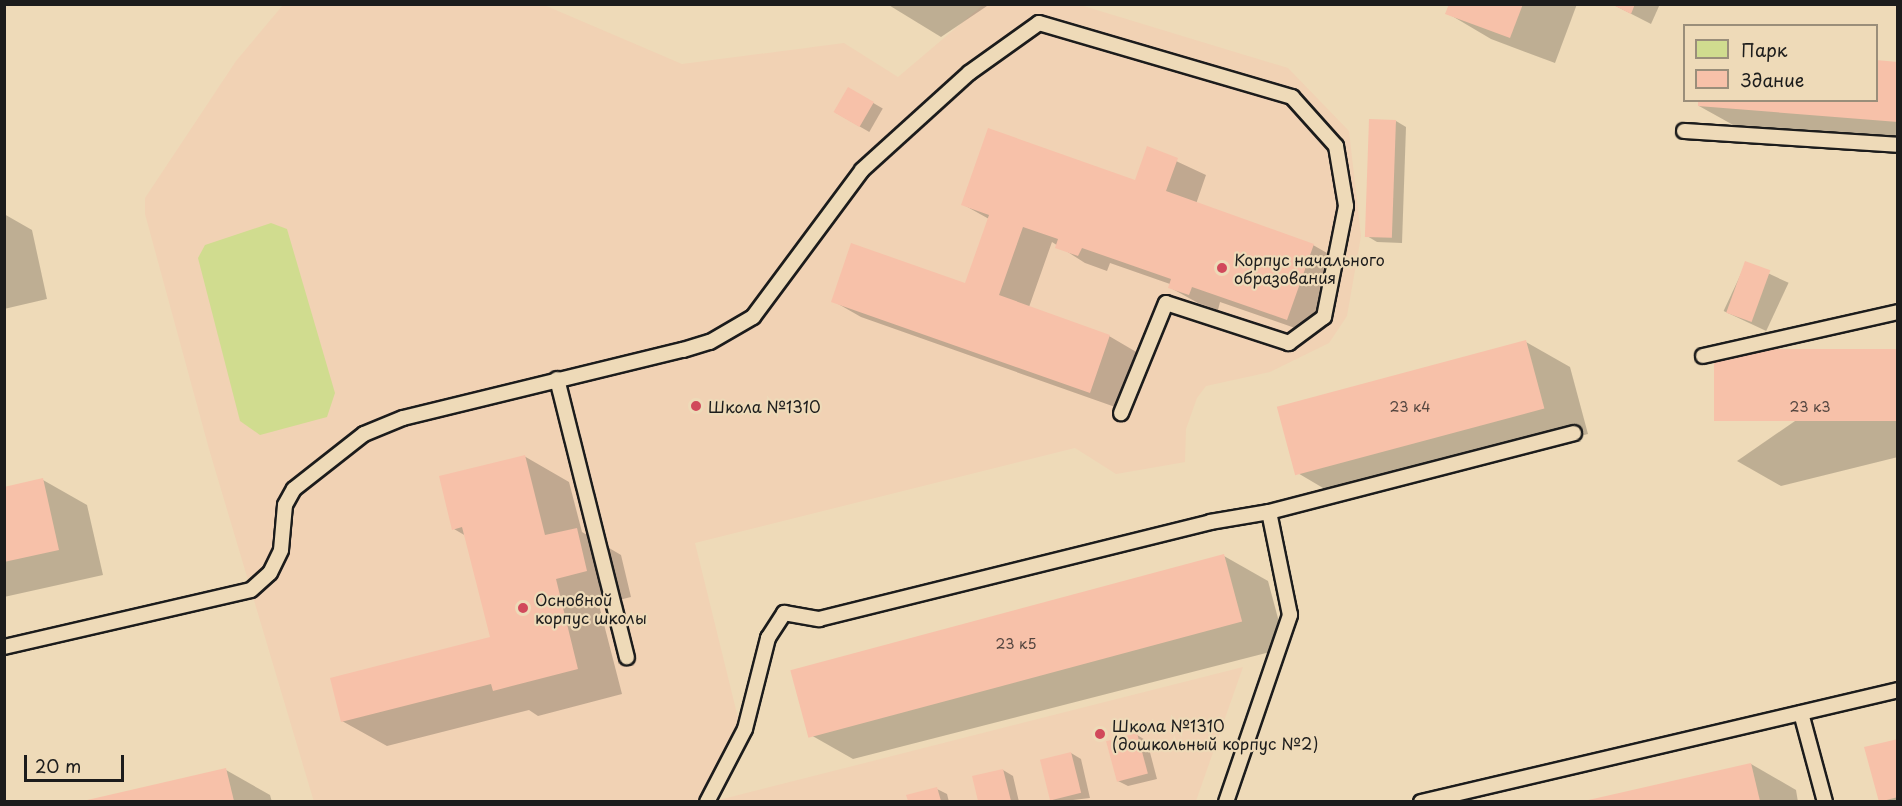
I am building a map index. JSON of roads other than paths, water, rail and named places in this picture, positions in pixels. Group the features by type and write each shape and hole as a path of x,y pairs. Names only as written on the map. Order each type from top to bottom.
{"lane":[{"path":"4,647 251,590 270,573 281,550 285,505 294,489 364,434 403,418 557,379 683,351 710,342 753,317 862,170 969,73 1039,23 1292,97 1336,146 1346,206 1324,316 1289,343 1166,303 1121,413"},
{"path":"1684,131 1898,145"},
{"path":"1703,356 1898,312"},
{"path":"557,379 627,657"},
{"path":"707,801 745,729 768,638 784,614 819,619 1210,522 1269,512 1574,433"},
{"path":"1226,801 1290,615 1269,512"},
{"path":"1421,801 1898,690"},
{"path":"1800,713 1825,801"}],"place":[{"name":"Корпус начального образования","path":"1222,268"},
{"name":"Школа №1310","path":"696,406"},
{"name":"Основной корпус школы","path":"523,608"},
{"name":"Школа №1310 (дошкольный корпус №2)","path":"1100,734"}]}
